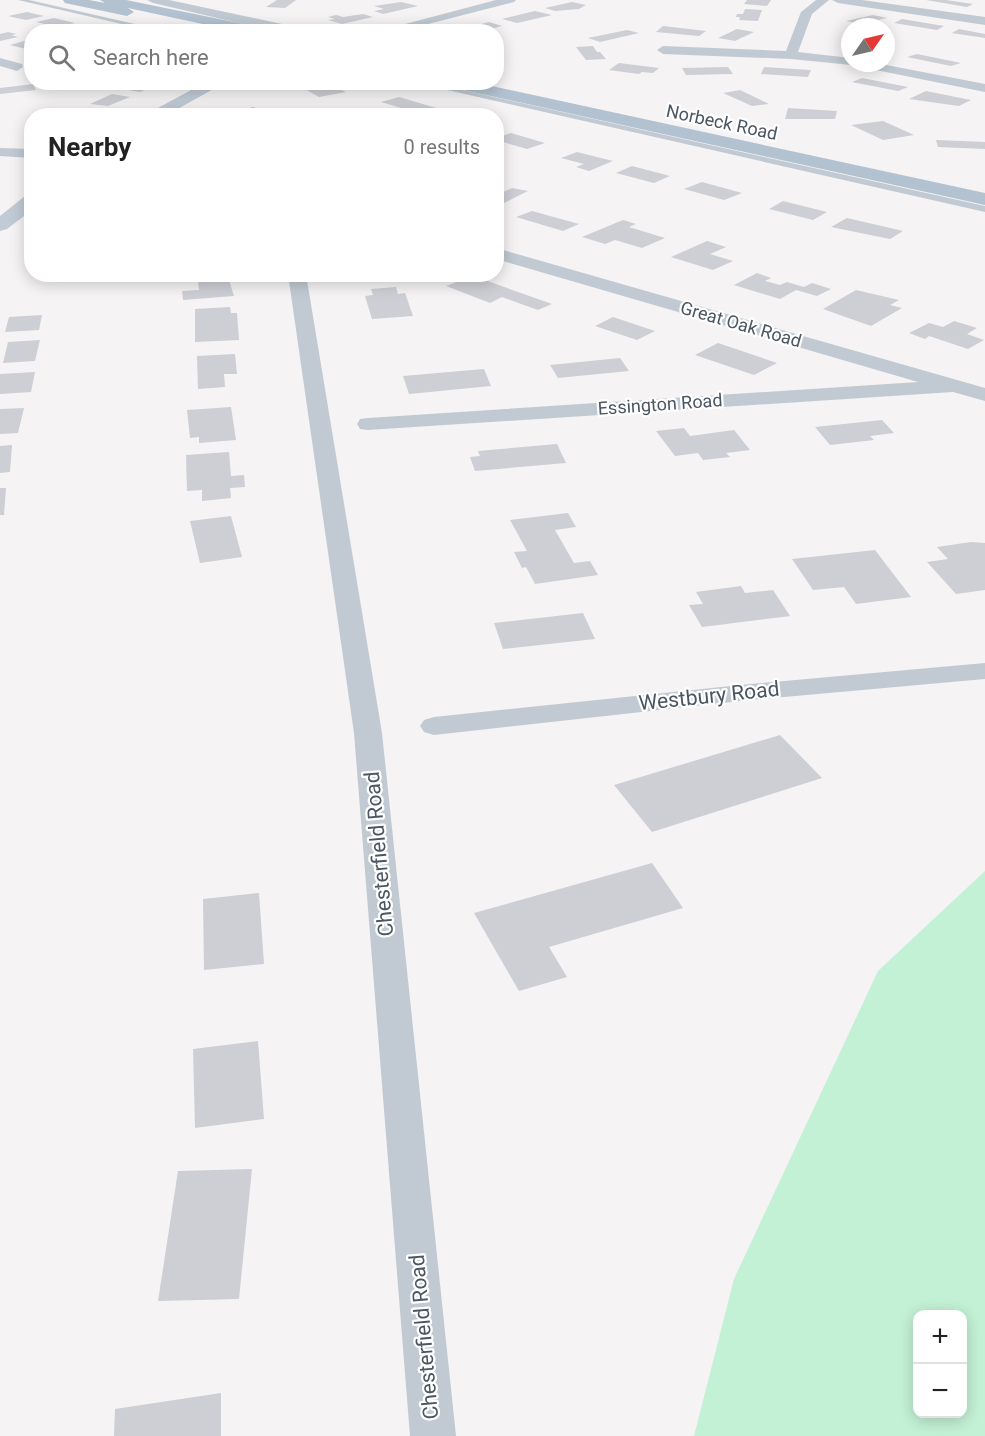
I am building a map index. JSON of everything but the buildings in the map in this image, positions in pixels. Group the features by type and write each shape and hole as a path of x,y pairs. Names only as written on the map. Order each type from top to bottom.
{"main road":[{"path":"70,0 180,24"},
{"path":"107,0 224,24"},
{"name":"Norbeck Road","path":"504,83 985,186"},
{"path":"167,108 203,90"},
{"name":"Norbeck Road","path":"487,90 985,199"},
{"path":"0,225 24,206"}],"street":[{"path":"153,0 264,24"},
{"path":"413,24 510,0"},
{"path":"791,56 807,12 823,0"},
{"path":"838,0 985,21"},
{"path":"196,9 218,3"},
{"path":"663,50 791,56 841,61"},
{"path":"0,62 17,67"},
{"path":"895,71 985,88"},
{"path":"0,152 24,154"},
{"name":"Great Oak Road","path":"504,255 985,395"},
{"name":"Chesterfield Road","path":"298,282 368,733 433,1436"},
{"name":"Essington Road","path":"368,424 952,386"},
{"name":"Westbury Road","path":"434,726 750,692 985,672"}],"lane":[{"path":"21,0 133,24"},
{"path":"451,90 985,209"}],"green space":[{"path":"985,871 985,1436 694,1436 734,1279 878,971"}]}
